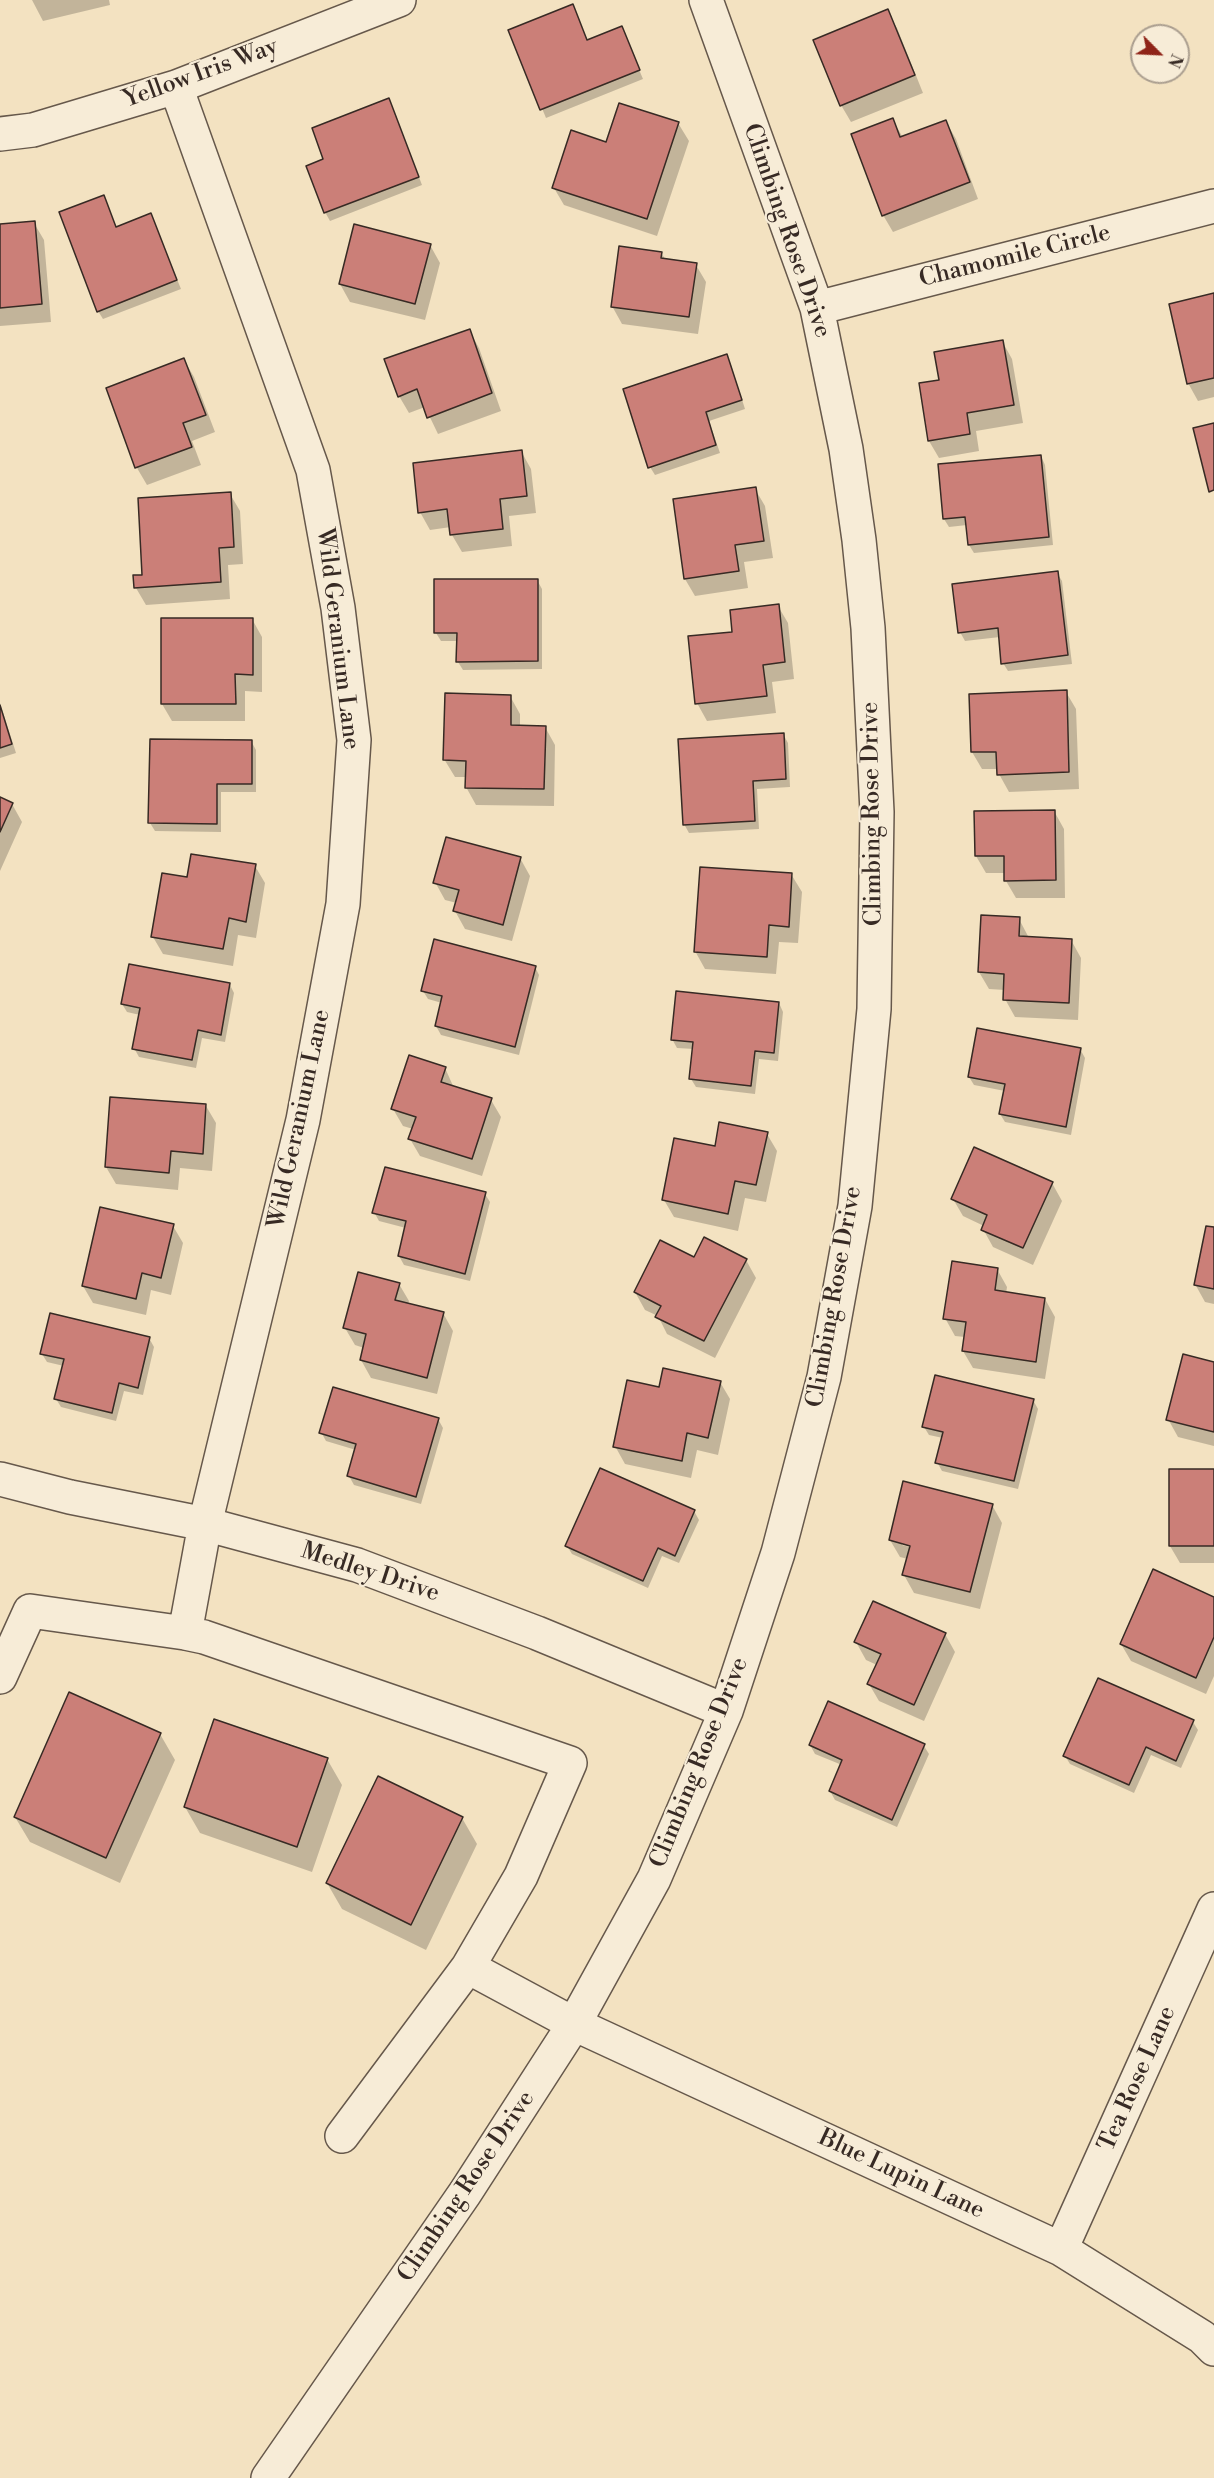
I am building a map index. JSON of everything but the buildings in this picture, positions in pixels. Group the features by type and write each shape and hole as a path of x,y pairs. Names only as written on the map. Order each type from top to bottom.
{"street":[{"name":"Yellow Iris Way","path":"0,134 33,130 176,87 399,0"},
{"name":"Climbing Rose Drive","path":"268,2478 465,2193 574,2024 654,1879 726,1711 778,1553 825,1377 855,1206 874,1009 877,812 868,628 846,448 817,308 713,2"},
{"name":"Wild Geranium Lane","path":"176,87 313,470 338,608 354,741 343,904 303,1120 205,1524 185,1633"},
{"name":"Chamomile Circle","path":"817,308 1214,206"},
{"name":"Medley Drive","path":"0,1479 70,1497 205,1524 357,1565 537,1633 726,1711"},
{"path":"0,1677 30,1611 185,1633 204,1636 570,1763 521,1876 468,1967 342,2136"},
{"name":"Tea Rose Lane","path":"1061,2249 1214,1909"},
{"name":"Blue Lupin Lane","path":"468,1967 574,2024 1061,2249 1202,2337 1214,2349"}]}
